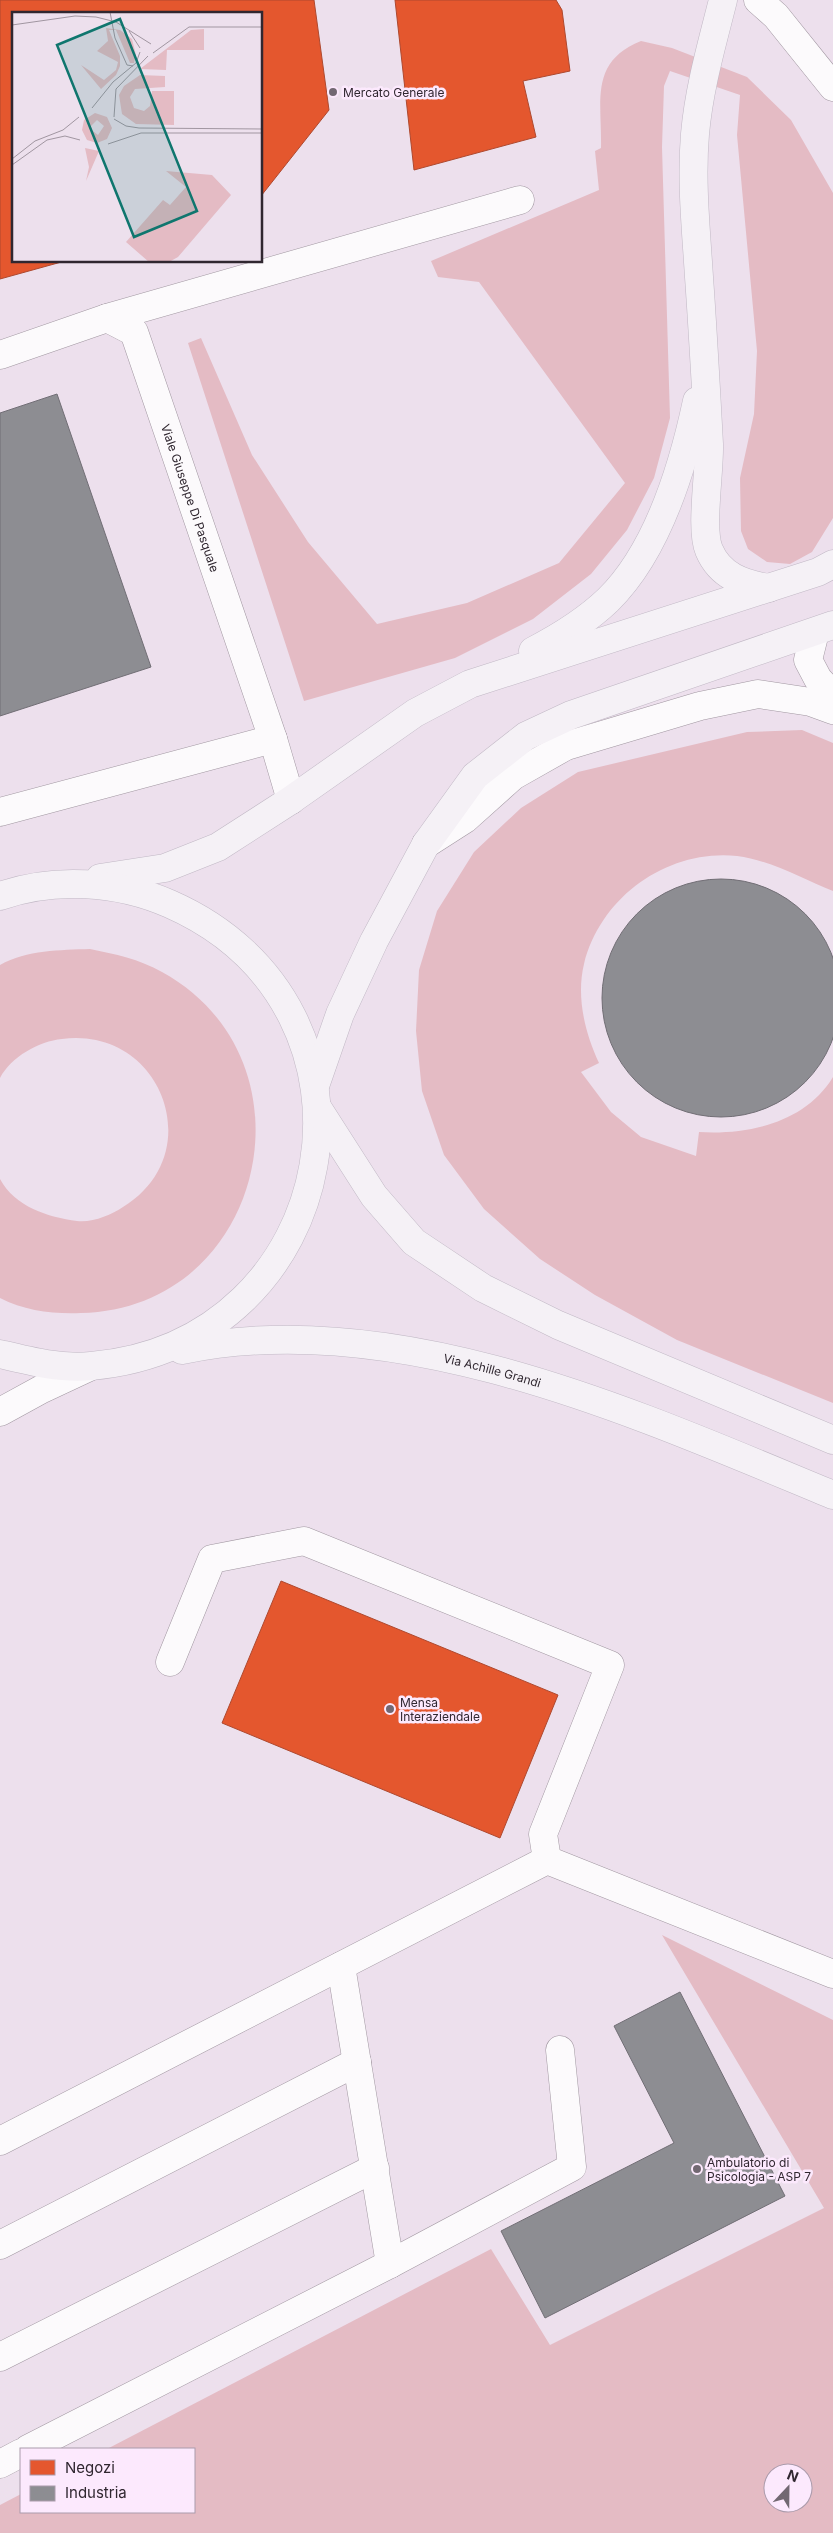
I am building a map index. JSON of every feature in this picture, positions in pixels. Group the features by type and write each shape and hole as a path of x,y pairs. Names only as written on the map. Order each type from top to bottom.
{"main road":[{"path":"723,0 702,87 695,133 693,188 709,447 705,529 708,549 718,565 732,578 750,585 769,588"},
{"path":"0,896 18,890 165,868 218,847 290,800 415,713 564,635 608,599 637,563 666,507 687,448 705,360"},
{"path":"470,684 818,572 833,564"},
{"path":"824,629 571,715 526,736 475,776 426,844 374,941 348,998 316,1096 374,1196 414,1242 483,1288 558,1325 833,1440"},
{"path":"0,1354 41,1364 89,1367 134,1360 180,1344 222,1319 263,1279 285,1247 305,1203 316,1156 316,1096 303,1043 285,1004 259,968 227,937 191,913 151,895 108,886 64,884"},
{"name":"Via Achille Grandi","path":"134,1360 206,1345 269,1339 350,1343 407,1351 552,1386 588,1398 641,1416 833,1495"}],"street":[{"path":"758,0 776,16 833,87"},
{"path":"0,355 107,318 520,200"},
{"name":"Viale Giuseppe Di Pasquale","path":"107,318 134,332 273,739 290,800"},
{"path":"824,629 808,660 818,679 833,695"},
{"path":"426,844 465,819 513,776 566,746 700,706 758,694 811,702 833,710"},
{"path":"0,812 273,739"},
{"path":"0,1412 42,1389 89,1367"},
{"path":"170,1662 212,1560 304,1541 610,1664 543,1834 547,1860"},
{"path":"0,2141 547,1860 833,1974"},
{"path":"341,1966 390,2264"},
{"path":"30,2448 390,2264 572,2166 560,2050"},
{"path":"0,2245 357,2062"},
{"path":"0,2357 375,2168"},
{"path":"0,2464 20,2454"}],"shaded area":[{"path":"641,41 672,48 747,77 791,120 833,193 833,518 812,552 790,564 767,562 748,549 741,531 740,478 754,414 757,351 737,135 740,95 670,71 664,86 662,147 670,418 654,478 627,530 591,574 533,619 455,658 304,701 188,343 201,338 252,455 308,542 377,624 467,603 559,563 625,483 479,282 438,277 431,261 599,190 595,151 601,148 600,99 602,85 606,72 613,60 624,50"},
{"path":"802,730 833,743 833,891 762,861 737,856 711,856 686,860 663,869 641,882 622,898 605,917 593,940 584,964 581,989 583,1015 599,1063 581,1072 611,1112 641,1137 696,1156 699,1132 737,1131 774,1123 807,1105 821,1093 833,1077 833,1403 677,1340 595,1295 540,1259 484,1209 444,1155 422,1091 416,1031 419,970 437,911 474,852 521,808 578,772 747,732"},
{"path":"90,949 127,958 153,967 212,1012 243,1062 255,1118 250,1174 230,1227 194,1270 144,1301 81,1313 60,1313 29,1309 0,1298 0,1179 14,1197 33,1209 55,1217 77,1221 101,1218 123,1207 149,1184 164,1157 168,1127 163,1098 148,1072 126,1052 97,1040 62,1039 44,1043 18,1057 0,1078 0,965 21,956 32,954"},
{"path":"662,1935 833,2020 833,2533 0,2533 0,2505 20,2495 20,2513 195,2513 195,2448 109,2448 491,2249 550,2345 824,2208"}],"building: Negozi":[{"path":"0,0 314,0 329,110 262,195 262,12 12,12 12,262 61,262 0,279"},
{"path":"395,0 556,0 562,10 570,71 523,81 536,137 414,170"},
{"name":"Mensa Interaziendale","path":"281,1581 558,1695 500,1838 222,1723"}],"building: Industria":[{"path":"57,394 151,667 0,716 0,413"},
{"path":"709,879 733,879 767,888 797,906 813,922 834,960 834,1036 831,1044 813,1074 797,1090 767,1108 733,1117 709,1117 675,1108 645,1090 629,1074 611,1044 602,1010 602,986 611,952 629,922 645,906 675,888"},
{"name":"Ambulatorio di Psicologia - ASP 7","path":"680,1992 785,2196 545,2318 501,2231 674,2143 614,2026"}],"place":[{"name":"Mercato Generale","path":"333,92"},
{"name":"Mensa Interaziendale","path":"390,1709"},
{"name":"Ambulatorio di Psicologia - ASP 7","path":"697,2169"}]}
